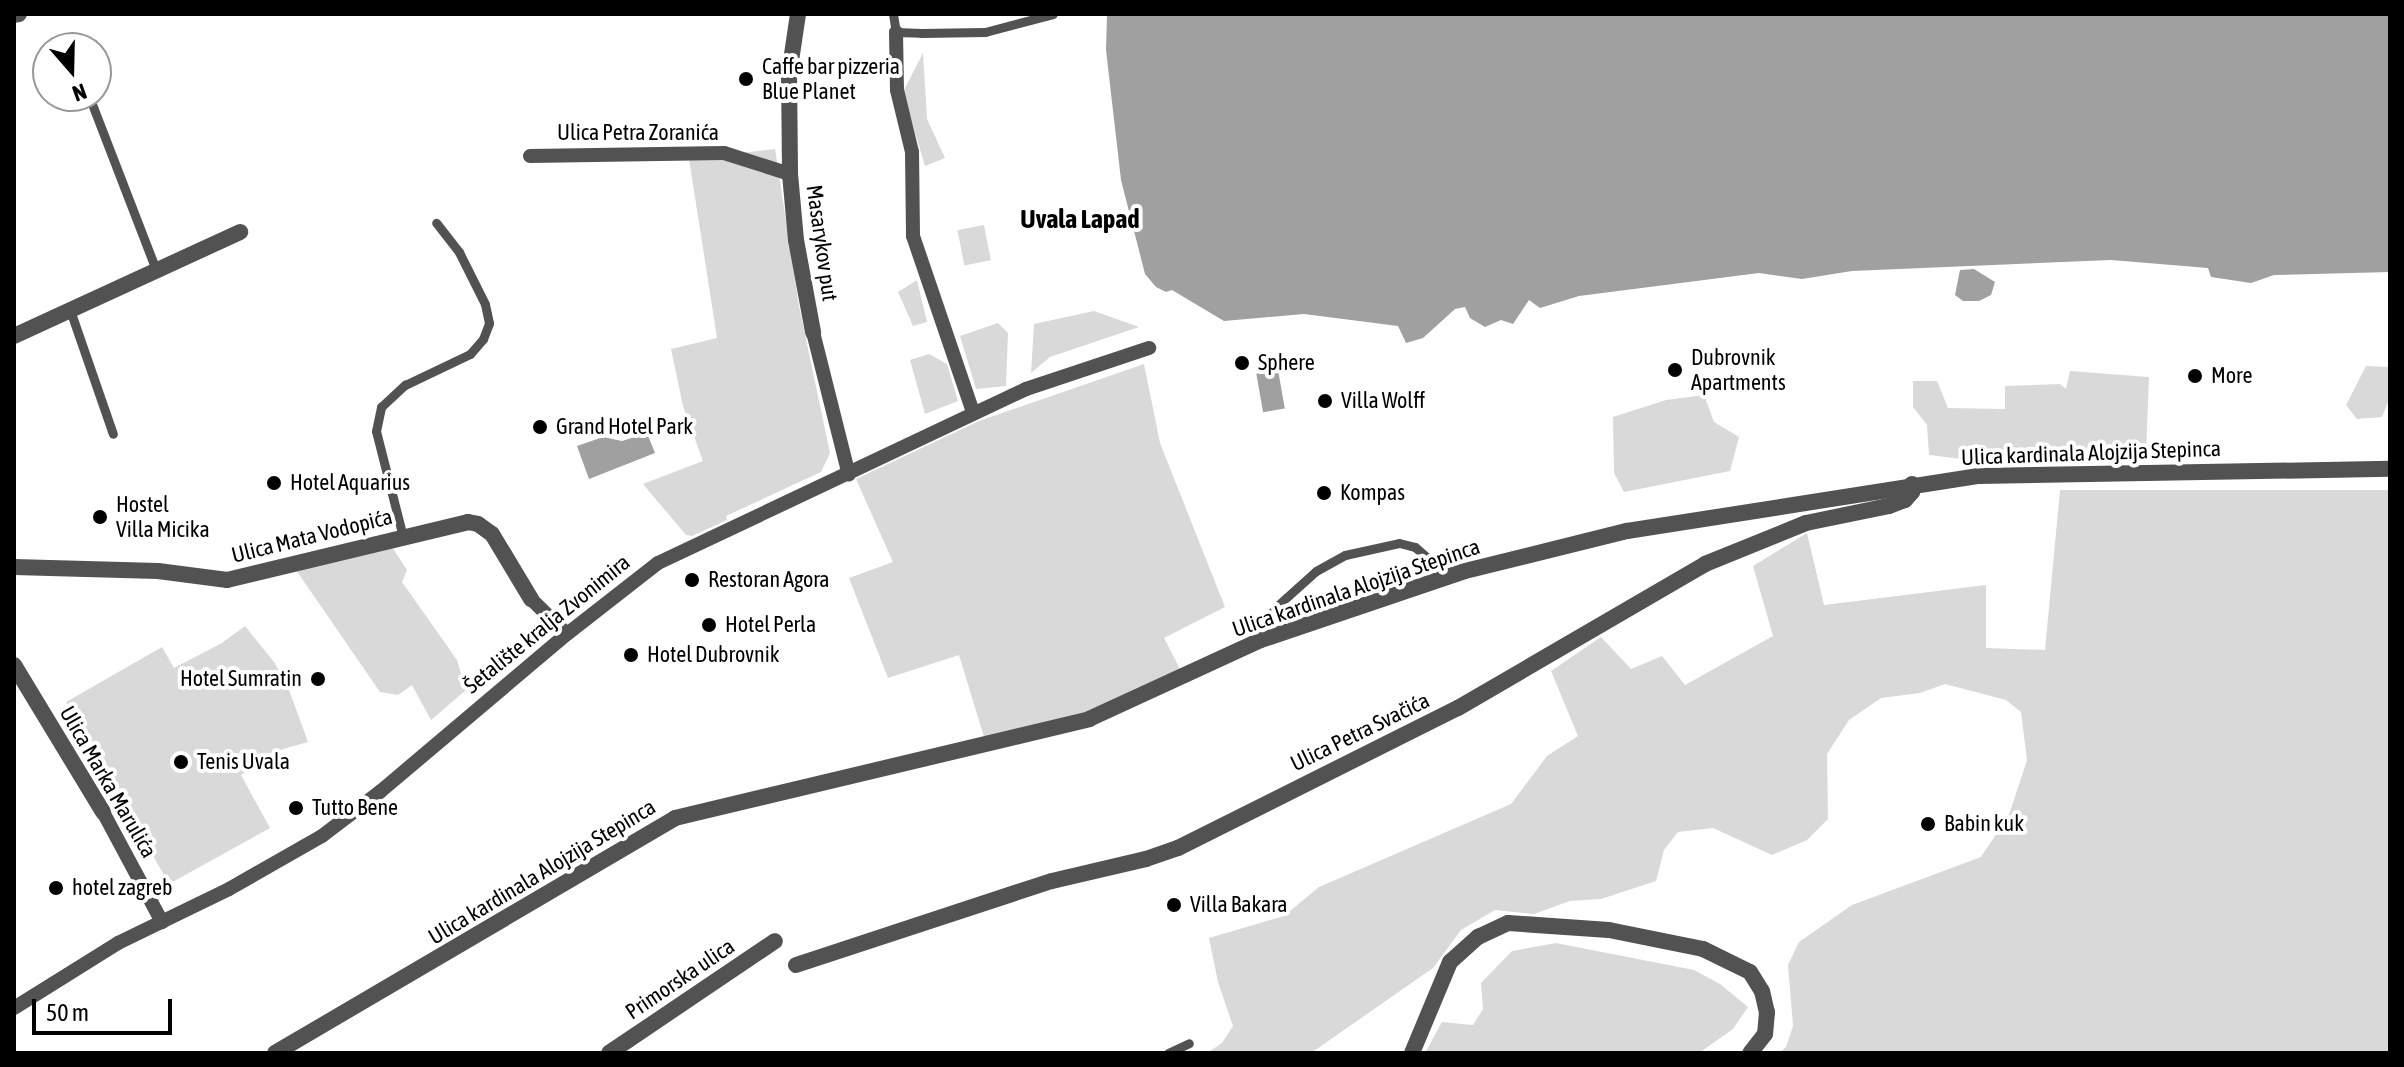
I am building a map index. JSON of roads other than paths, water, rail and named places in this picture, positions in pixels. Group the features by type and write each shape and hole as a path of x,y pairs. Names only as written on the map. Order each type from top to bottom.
{"street":[{"name":"Masarykov put","path":"798,14 789,74 790,174 796,240 813,332 849,475"},
{"path":"896,32 897,90 912,152 913,236 973,412"},
{"name":"Ulica Petra Zoranića","path":"530,156 724,153 790,174"},
{"path":"14,336 240,232"},
{"name":"Šetalište kralja Zvonimira","path":"14,1008 118,943 229,889 322,836 658,563 849,475 973,412 1073,372 1149,348"},
{"name":"Ulica kardinala Alojzija Stepinca","path":"275,1053 675,818 1089,719 1261,640 1448,576 1627,531 1912,484 2043,472 2390,469"},
{"name":"Ulica Petra Svačića","path":"796,965 1052,881 1146,859 1178,848 1458,708 1705,564 1806,523 1905,500 1912,492 1912,484"},
{"name":"Ulica Mata Vodopića","path":"14,567 158,571 227,580 468,522 486,527 531,599"},
{"path":"531,599 567,634"},
{"name":"Ulica Marka Marulića","path":"14,665 103,812 162,922"},
{"path":"1412,1053 1450,962 1478,937 1508,923 1609,930 1703,949 1750,972 1762,991 1767,1012 1765,1034 1750,1053"},
{"name":"Primorska ulica","path":"609,1053 775,941"}],"lane":[{"path":"893,14 896,32 985,32 1053,14"},
{"path":"95,112 156,270"},
{"path":"403,537 376,431 381,407 405,385 470,354 483,339 489,323 485,304 459,252 436,223"},
{"path":"70,310 113,434"},
{"path":"1261,640 1265,621 1277,606 1316,571 1345,555 1399,543 1415,547 1448,576"},
{"path":"1168,1053 1189,1043"}],"place":[{"name":"Caffe bar pizzeria Blue Planet","path":"746,79"},
{"name":"Sphere","path":"1242,363"},
{"name":"Dubrovnik Apartments","path":"1675,370"},
{"name":"More","path":"2195,376"},
{"name":"Villa Wolff","path":"1325,401"},
{"name":"Grand Hotel Park","path":"540,427"},
{"name":"Hotel Aquarius","path":"274,483"},
{"name":"Kompas","path":"1324,493"},
{"name":"Hostel Villa Micika","path":"100,517"},
{"name":"Restoran Agora","path":"692,580"},
{"name":"Hotel Perla","path":"709,625"},
{"name":"Hotel Dubrovnik","path":"631,655"},
{"name":"Hotel Sumratin","path":"318,679"},
{"name":"Tenis Uvala","path":"181,762"},
{"name":"Tutto Bene","path":"296,808"},
{"name":"Babin kuk","path":"1928,824"},
{"name":"hotel zagreb","path":"56,888"},
{"name":"Villa Bakara","path":"1174,905"}],"district":[{"name":"Uvala Lapad","path":"1080,220"}]}
